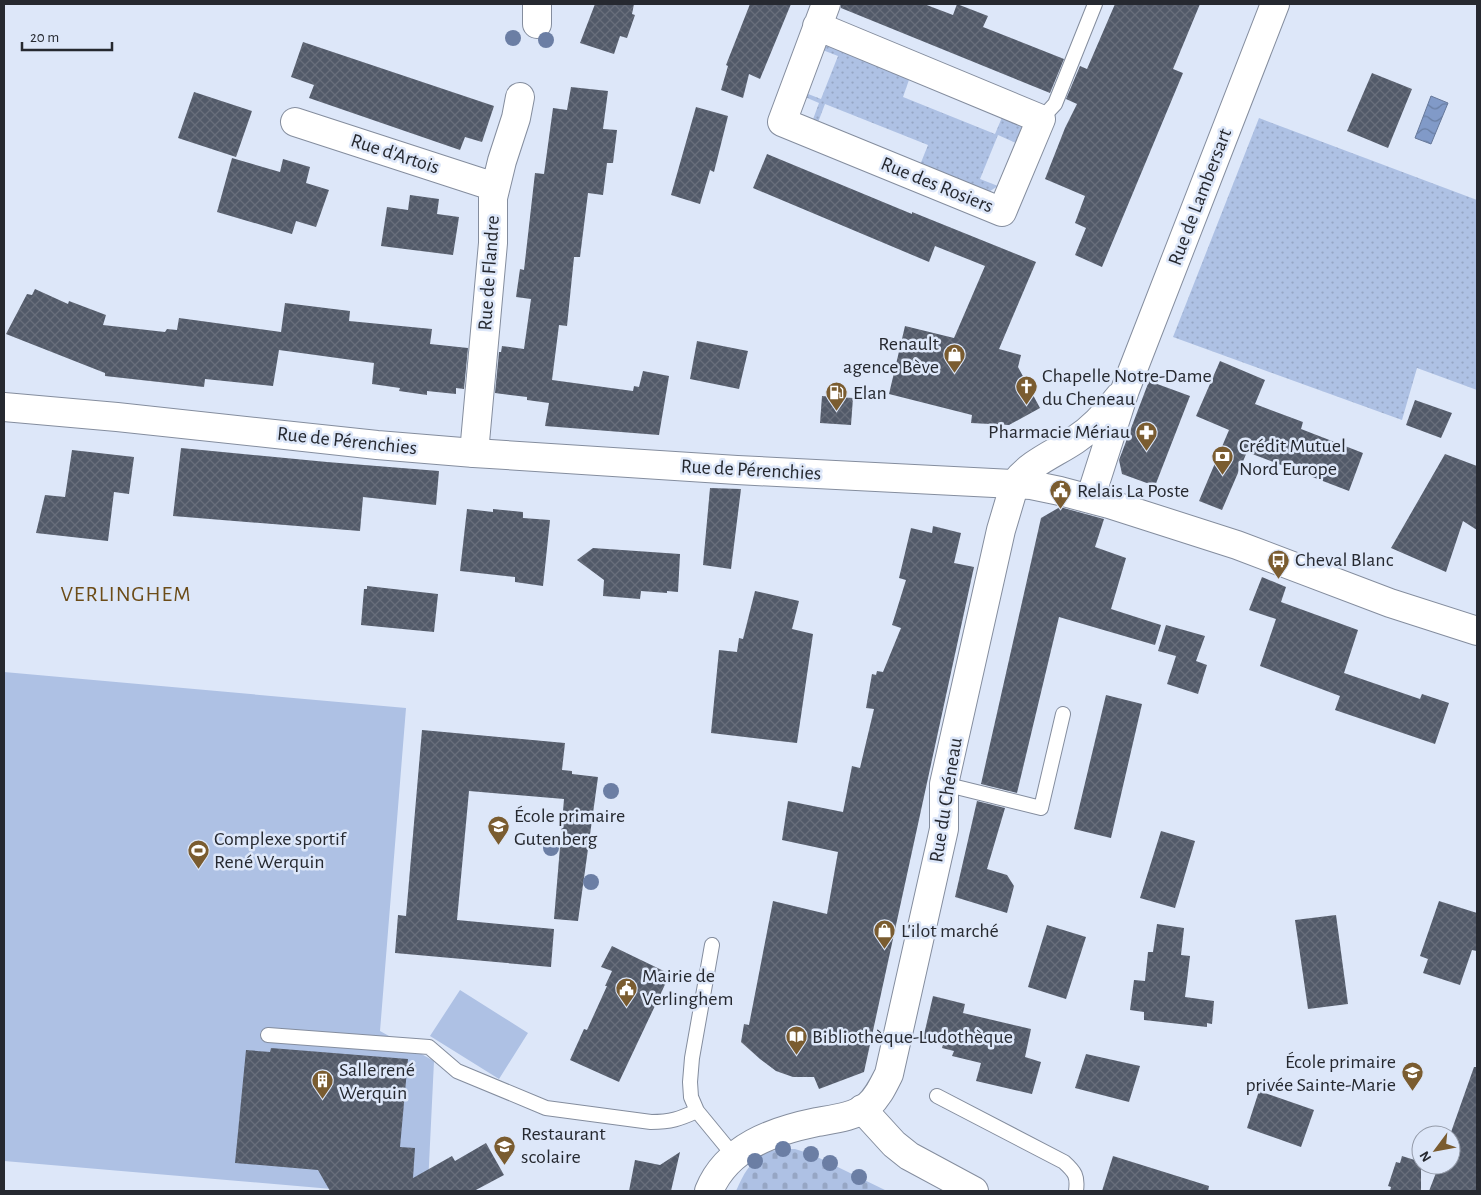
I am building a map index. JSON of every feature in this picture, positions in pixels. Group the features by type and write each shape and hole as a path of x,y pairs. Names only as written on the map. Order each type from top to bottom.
{"street":[{"name":"Rue de Lambersart","path":"1090,499 1125,390 1275,4"},
{"name":"Rue des Rosiers","path":"821,15 782,122 1002,212 1041,119"},
{"path":"821,15 1041,119"},
{"name":"Rue de Flandre","path":"474,453 494,244 493,198 516,118 520,97"},
{"name":"Rue d'Artois","path":"295,122 495,187"},
{"name":"Rue de Lambersart","path":"1015,483 1025,472 1090,429 1125,390"},
{"name":"Rue de Pérenchies","path":"4,407 474,453 737,470 1015,483 1090,499 1237,545 1390,603 1477,631"},
{"name":"Rue du Chéneau","path":"862,1110 880,1093 889,1074 944,829 944,784 1001,530 1015,483"},
{"path":"709,1191 721,1169 734,1156 751,1144 792,1128 833,1120 862,1110 894,1144 909,1156 974,1191"}],"lane":[{"name":"Rue des Rosiers","path":"1041,119 1055,104 1095,4"},
{"path":"944,784 1041,808 1063,714"},
{"path":"712,944 692,1058 691,1097 698,1111 734,1156"},
{"path":"268,1035 429,1047 457,1070 546,1108 651,1122 678,1120 698,1111"},
{"path":"937,1096 1064,1162 1074,1171 1077,1181 1076,1191"}],"green space":[{"path":"827,43 910,77 903,97 995,134 1003,115 1022,126 1016,143 998,135 980,179 998,186 987,193 920,165 928,145 825,104 817,125 812,122 819,103 805,97 803,92 821,99 838,56 820,49"},
{"path":"1259,118 1477,200 1477,390 1417,368 1402,420 1173,337"},
{"name":"Complexe sportif René Werquin","path":"4,672 406,708 380,1031 434,1061 428,1185 415,1191 355,1191 4,1161"},
{"path":"460,990 528,1033 499,1079 430,1036"},
{"path":"783,1149 795,1149 811,1154 887,1191 736,1191 753,1162 766,1153"}],"water":[{"path":"1431,96 1448,103 1431,144 1415,138"}],"building":[{"path":"595,4 634,4 632,14 635,15 627,38 620,36 614,54 580,43"},
{"path":"750,4 791,4 760,79 749,74 743,98 721,90 728,66 726,65"},
{"path":"841,4 924,4 953,15 957,4 988,16 983,27 1064,59 1050,93 841,8"},
{"path":"1115,4 1200,4 1173,69 1183,73 1102,267 1075,255 1086,228 1075,223 1085,196 1045,179 1065,128 1077,104 1066,99 1080,66 1087,69"},
{"path":"303,42 494,106 482,142 465,137 460,150 309,98 314,85 291,77"},
{"path":"1372,73 1412,89 1388,148 1347,131"},
{"path":"571,87 608,91 603,129 617,130 613,163 607,163 603,195 588,193 580,257 574,257 567,326 559,325 552,380 633,391 634,386 639,387 643,371 669,376 659,435 545,426 549,403 527,400 527,397 495,393 499,352 501,352 502,346 524,349 531,299 516,297 520,269 524,270 535,173 544,174 553,108 567,110"},
{"path":"194,92 252,111 236,157 178,138"},
{"path":"696,107 728,116 714,172 710,170 700,204 671,195"},
{"path":"767,154 912,214 912,212 1036,262 999,349 1021,355 1018,367 1040,408 1009,425 971,423 972,415 889,394 905,326 954,338 985,266 935,246 929,262 753,188"},
{"path":"232,158 280,172 283,159 310,167 306,183 329,190 316,227 296,221 292,234 217,212"},
{"path":"410,195 439,199 437,214 459,217 453,255 381,246 387,207 408,210"},
{"path":"35,289 68,304 69,301 106,315 103,325 165,332 167,329 177,330 179,318 281,332 285,303 350,311 349,321 432,329 430,344 468,348 464,389 456,388 456,394 427,391 427,395 399,391 400,388 372,384 374,363 279,350 273,386 205,379 204,387 105,376 105,373 6,334 27,294 32,295"},
{"path":"697,341 748,351 739,389 690,379"},
{"path":"1220,361 1265,380 1255,404 1303,422 1301,429 1363,453 1349,491 1247,452 1222,510 1199,501 1229,430 1196,416"},
{"path":"1149,381 1190,396 1155,486 1122,474 1119,460"},
{"path":"822,396 853,398 851,425 820,423"},
{"path":"1415,400 1452,413 1441,438 1406,425"},
{"path":"181,448 439,471 436,505 363,497 360,531 173,516"},
{"path":"72,450 134,457 129,494 114,492 108,541 36,533 45,495 65,497"},
{"path":"1445,454 1477,466 1477,530 1463,521 1446,572 1391,548"},
{"path":"710,488 741,489 731,569 703,565"},
{"path":"1060,507 1104,519 1095,547 1126,558 1111,609 1161,625 1155,645 1059,617 1017,793 981,784 1041,518"},
{"path":"467,509 493,512 493,509 523,512 523,518 550,520 543,586 515,582 515,577 460,571"},
{"path":"933,526 961,533 954,563 974,567 864,1072 819,1089 814,1077 793,1077 776,1071 741,1042 744,1024 749,1025 773,901 827,914 838,852 782,840 788,801 843,812 852,766 860,768 874,709 866,708 872,674 876,675 877,671 883,672 901,628 892,625 906,580 899,578 911,528 932,533"},
{"path":"593,548 680,554 678,592 641,591 640,599 603,596 604,580 577,560"},
{"path":"1262,577 1286,587 1281,602 1358,630 1344,673 1420,699 1422,694 1449,703 1435,744 1335,710 1340,696 1260,666 1276,619 1249,610"},
{"path":"367,586 438,594 434,632 361,625 364,589 367,589"},
{"path":"755,591 799,601 792,629 813,634 797,743 711,733 719,650 737,652 739,638 743,639"},
{"path":"1166,625 1205,636 1196,661 1207,665 1198,694 1167,684 1176,656 1158,651"},
{"path":"1106,695 1142,704 1111,838 1074,829"},
{"name":"École primaire Gutenberg","path":"422,730 565,743 562,770 572,771 572,774 598,777 578,921 554,919 564,799 469,791 457,920 554,929 551,967 395,953 398,915 406,916"},
{"path":"977,801 1005,808 987,869 1007,875 1014,886 1007,913 955,897"},
{"path":"1161,831 1195,841 1175,908 1140,898"},
{"path":"1439,901 1477,913 1477,951 1472,950 1460,985 1423,973 1428,959 1420,956"},
{"path":"1336,915 1348,1004 1308,1009 1295,920"},
{"path":"1157,924 1184,928 1181,955 1190,956 1185,997 1214,1001 1212,1024 1207,1023 1207,1027 1144,1020 1144,1012 1130,1010 1134,980 1145,981 1148,952 1153,952"},
{"path":"1047,925 1086,937 1066,999 1028,987"},
{"name":"Mairie de Verlinghem","path":"612,946 670,974 619,1082 570,1060 584,1029 587,1030 607,986 605,986 612,971 601,967"},
{"path":"933,996 965,1004 963,1013 1031,1029 1025,1057 1041,1062 1032,1094 976,1081 981,1063 952,1056 954,1051 942,1048 943,1044 923,1039"},
{"name":"Salle rené Werquin","path":"271,1048 408,1059 400,1147 415,1148 413,1178 452,1156 455,1161 486,1143 504,1175 474,1191 330,1191 318,1170 235,1163 246,1050 270,1052"},
{"path":"1086,1054 1140,1066 1129,1102 1075,1088"},
{"path":"1474,1067 1477,1067 1477,1191 1429,1191 1435,1175 1461,1175 1461,1125 1454,1125"},
{"path":"1259,1091 1314,1110 1301,1147 1247,1128"},
{"path":"680,1152 671,1191 629,1191 635,1160 660,1165"},
{"path":"1113,1156 1209,1186 1208,1191 1102,1191"},
{"path":"1402,1156 1411,1159 1411,1175 1421,1175 1421,1191 1390,1191 1391,1187 1388,1186 1396,1162 1400,1163"}],"place":[{"name":"Renault agence Bève","path":"955,374"},
{"name":"Chapelle Notre-Dame du Cheneau","path":"1026,406"},
{"name":"Elan","path":"837,412"},
{"name":"Pharmacie Mériau","path":"1146,451"},
{"name":"Crédit Mutuel Nord Europe","path":"1223,476"},
{"name":"Relais La Poste","path":"1061,510"},
{"name":"Cheval Blanc","path":"1279,579"},
{"name":"École primaire Gutenberg","path":"498,846"},
{"name":"Complexe sportif René Werquin","path":"198,870"},
{"name":"L'ilot marché","path":"885,950"},
{"name":"Mairie de Verlinghem","path":"626,1007"},
{"name":"Bibliothèque-Ludothèque","path":"796,1056"},
{"name":"École primaire privée Sainte-Marie","path":"1412,1092"},
{"name":"Salle rené Werquin","path":"323,1100"},
{"name":"Restaurant scolaire","path":"505,1165"}],"district":[{"name":"VERLINGHEM","path":"126,594"}]}
